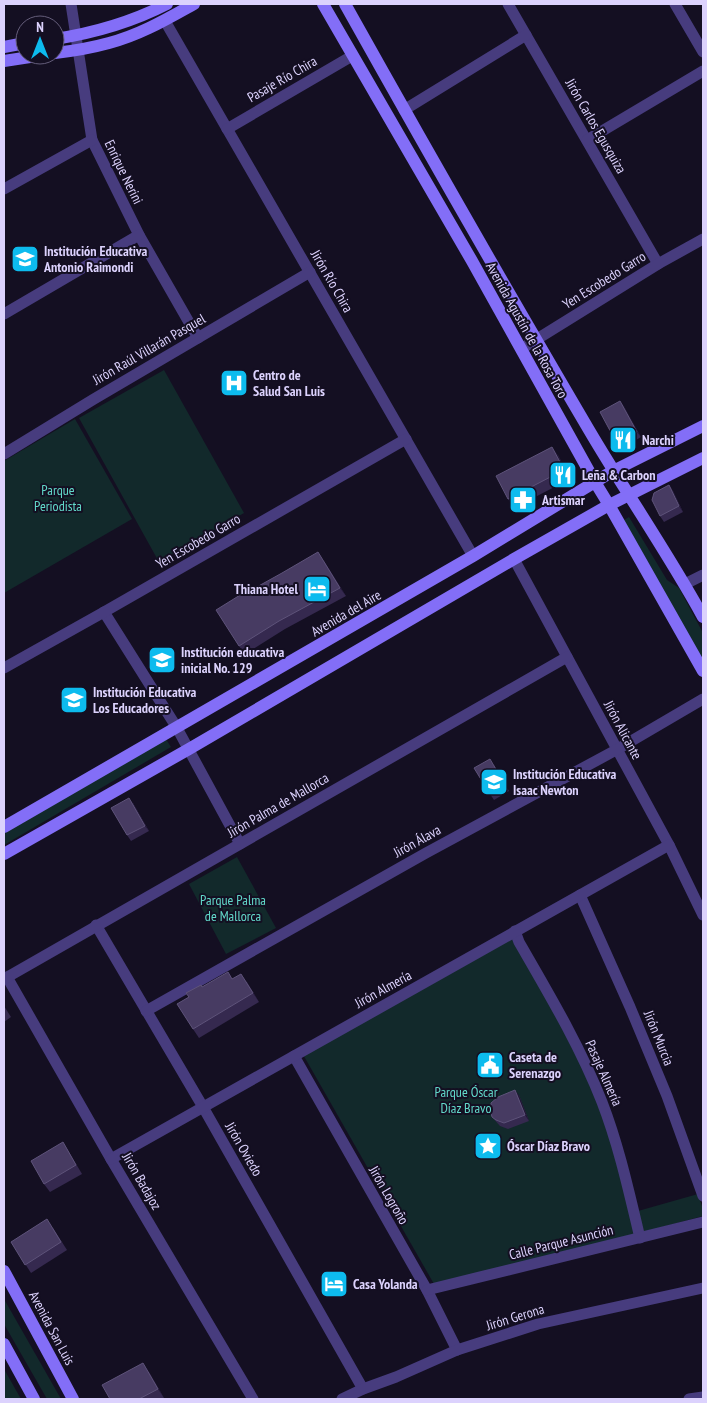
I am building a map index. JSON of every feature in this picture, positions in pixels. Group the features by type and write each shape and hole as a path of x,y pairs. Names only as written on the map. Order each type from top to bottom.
{"main road":[{"path":"65,38 118,25 167,4"},
{"path":"65,52 126,38 194,4"},
{"name":"Avenida Agustín de la Rosa Toro","path":"323,4 703,671"},
{"name":"Avenida Agustín de la Rosa Toro","path":"345,4 535,339 613,471 685,584 703,617"},
{"name":"Avenida del Aire","path":"4,828 474,556 613,471 703,426"},
{"path":"4,854 609,505 703,458"},
{"name":"Avenida San Luis","path":"4,1271 74,1399"},
{"path":"4,1344 34,1399"}],"street":[{"name":"Enrique Nerini","path":"71,4 92,140 139,236 198,338"},
{"name":"Jirón Carlos Egusquiza","path":"508,4 658,264"},
{"path":"675,4 703,52"},
{"name":"Jirón Río Chira","path":"165,20 474,556"},
{"path":"404,110 526,35"},
{"name":"Pasaje Río Chira","path":"227,129 352,56"},
{"path":"587,140 703,71"},
{"path":"4,189 92,140"},
{"path":"4,314 139,236"},
{"name":"Yen Escobedo Garro","path":"521,349 658,264 703,239"},
{"name":"Jirón Raúl Villarán Pasquel","path":"4,454 310,272"},
{"name":"Yen Escobedo Garro","path":"4,668 406,439"},
{"name":"Jirón Alicante","path":"514,559 669,845 703,915"},
{"path":"685,584 703,575"},
{"path":"104,612 177,728 240,844"},
{"name":"Jirón Palma de Mallorca","path":"5,978 567,657"},
{"name":"Jirón Álava","path":"146,1011 426,853 616,750 703,699"},
{"name":"Jirón Almería","path":"111,1159 669,845"},
{"name":"Jirón Murcia","path":"580,895 630,1006 667,1096 703,1196"},
{"name":"Jirón Oviedo","path":"96,925 203,1107 363,1389"},
{"name":"Pasaje Almería","path":"515,931 519,942 564,1022 602,1102 619,1151 640,1238"},
{"name":"Jirón Badajoz","path":"5,978 252,1399"},
{"name":"Jirón Logroño","path":"294,1056 427,1290 457,1350"},
{"name":"Calle Parque Asunción","path":"427,1290 703,1222"},
{"name":"Jirón Gerona","path":"342,1399 457,1350 538,1324 703,1288"},
{"path":"690,1399 703,1397"}],"green space":[{"path":"164,370 244,513 159,562 79,418"},
{"name":"Parque Periodista","path":"75,419 132,519 4,593 4,461"},
{"path":"629,517 667,580 679,588 703,633 703,661 624,520"},
{"path":"164,736 171,747 4,845 4,829"},
{"name":"Parque Palma de Mallorca","path":"237,857 276,928 226,954 189,884"},
{"name":"Parque Óscar Díaz Bravo","path":"512,933 590,1081 614,1151 636,1235 434,1284 301,1051"},
{"path":"698,1194 703,1209 703,1216 644,1232 638,1211"},
{"path":"4,1299 61,1399 47,1399 4,1324"},
{"path":"4,1369 21,1399 4,1399"}],"building":[{"path":"620,401 637,432 622,440 614,438 600,412"},
{"path":"552,447 561,464 560,472 508,499 496,476"},
{"path":"669,485 679,506 660,516 652,500 654,493"},
{"path":"318,552 340,588 279,621 239,646 216,610"},
{"name":"Institución Educativa Isaac Newton","path":"490,759 505,785 490,794 474,768"},
{"path":"129,798 145,826 127,835 111,808"},
{"path":"228,972 232,979 241,974 253,993 193,1029 177,1004 189,997 186,993 201,985 202,987"},
{"name":"Caseta de Serenazgo","path":"488,1057 494,1063 488,1069 482,1063"},
{"path":"515,1090 525,1115 504,1123 496,1120 492,1117 491,1103 498,1097"},
{"path":"63,1142 76,1165 44,1184 31,1161"},
{"path":"47,1219 61,1242 25,1265 11,1242"},
{"path":"143,1363 158,1389 139,1399 110,1399 102,1385"}],"place":[{"name":"Institución Educativa Antonio Raimondi","path":"25,259"},
{"name":"Centro de Salud San Luis","path":"234,383"},
{"name":"Narchi","path":"623,440"},
{"name":"Leña & Carbon","path":"563,475"},
{"name":"Artismar","path":"523,500"},
{"name":"Thiana Hotel","path":"317,589"},
{"name":"Institución educativa inicial No. 129","path":"162,660"},
{"name":"Institución Educativa Los Educadores","path":"74,700"},
{"name":"Institución Educativa Isaac Newton","path":"494,782"},
{"name":"Caseta de Serenazgo","path":"490,1065"},
{"name":"Óscar Díaz Bravo","path":"488,1146"},
{"name":"Casa Yolanda","path":"334,1284"}]}
